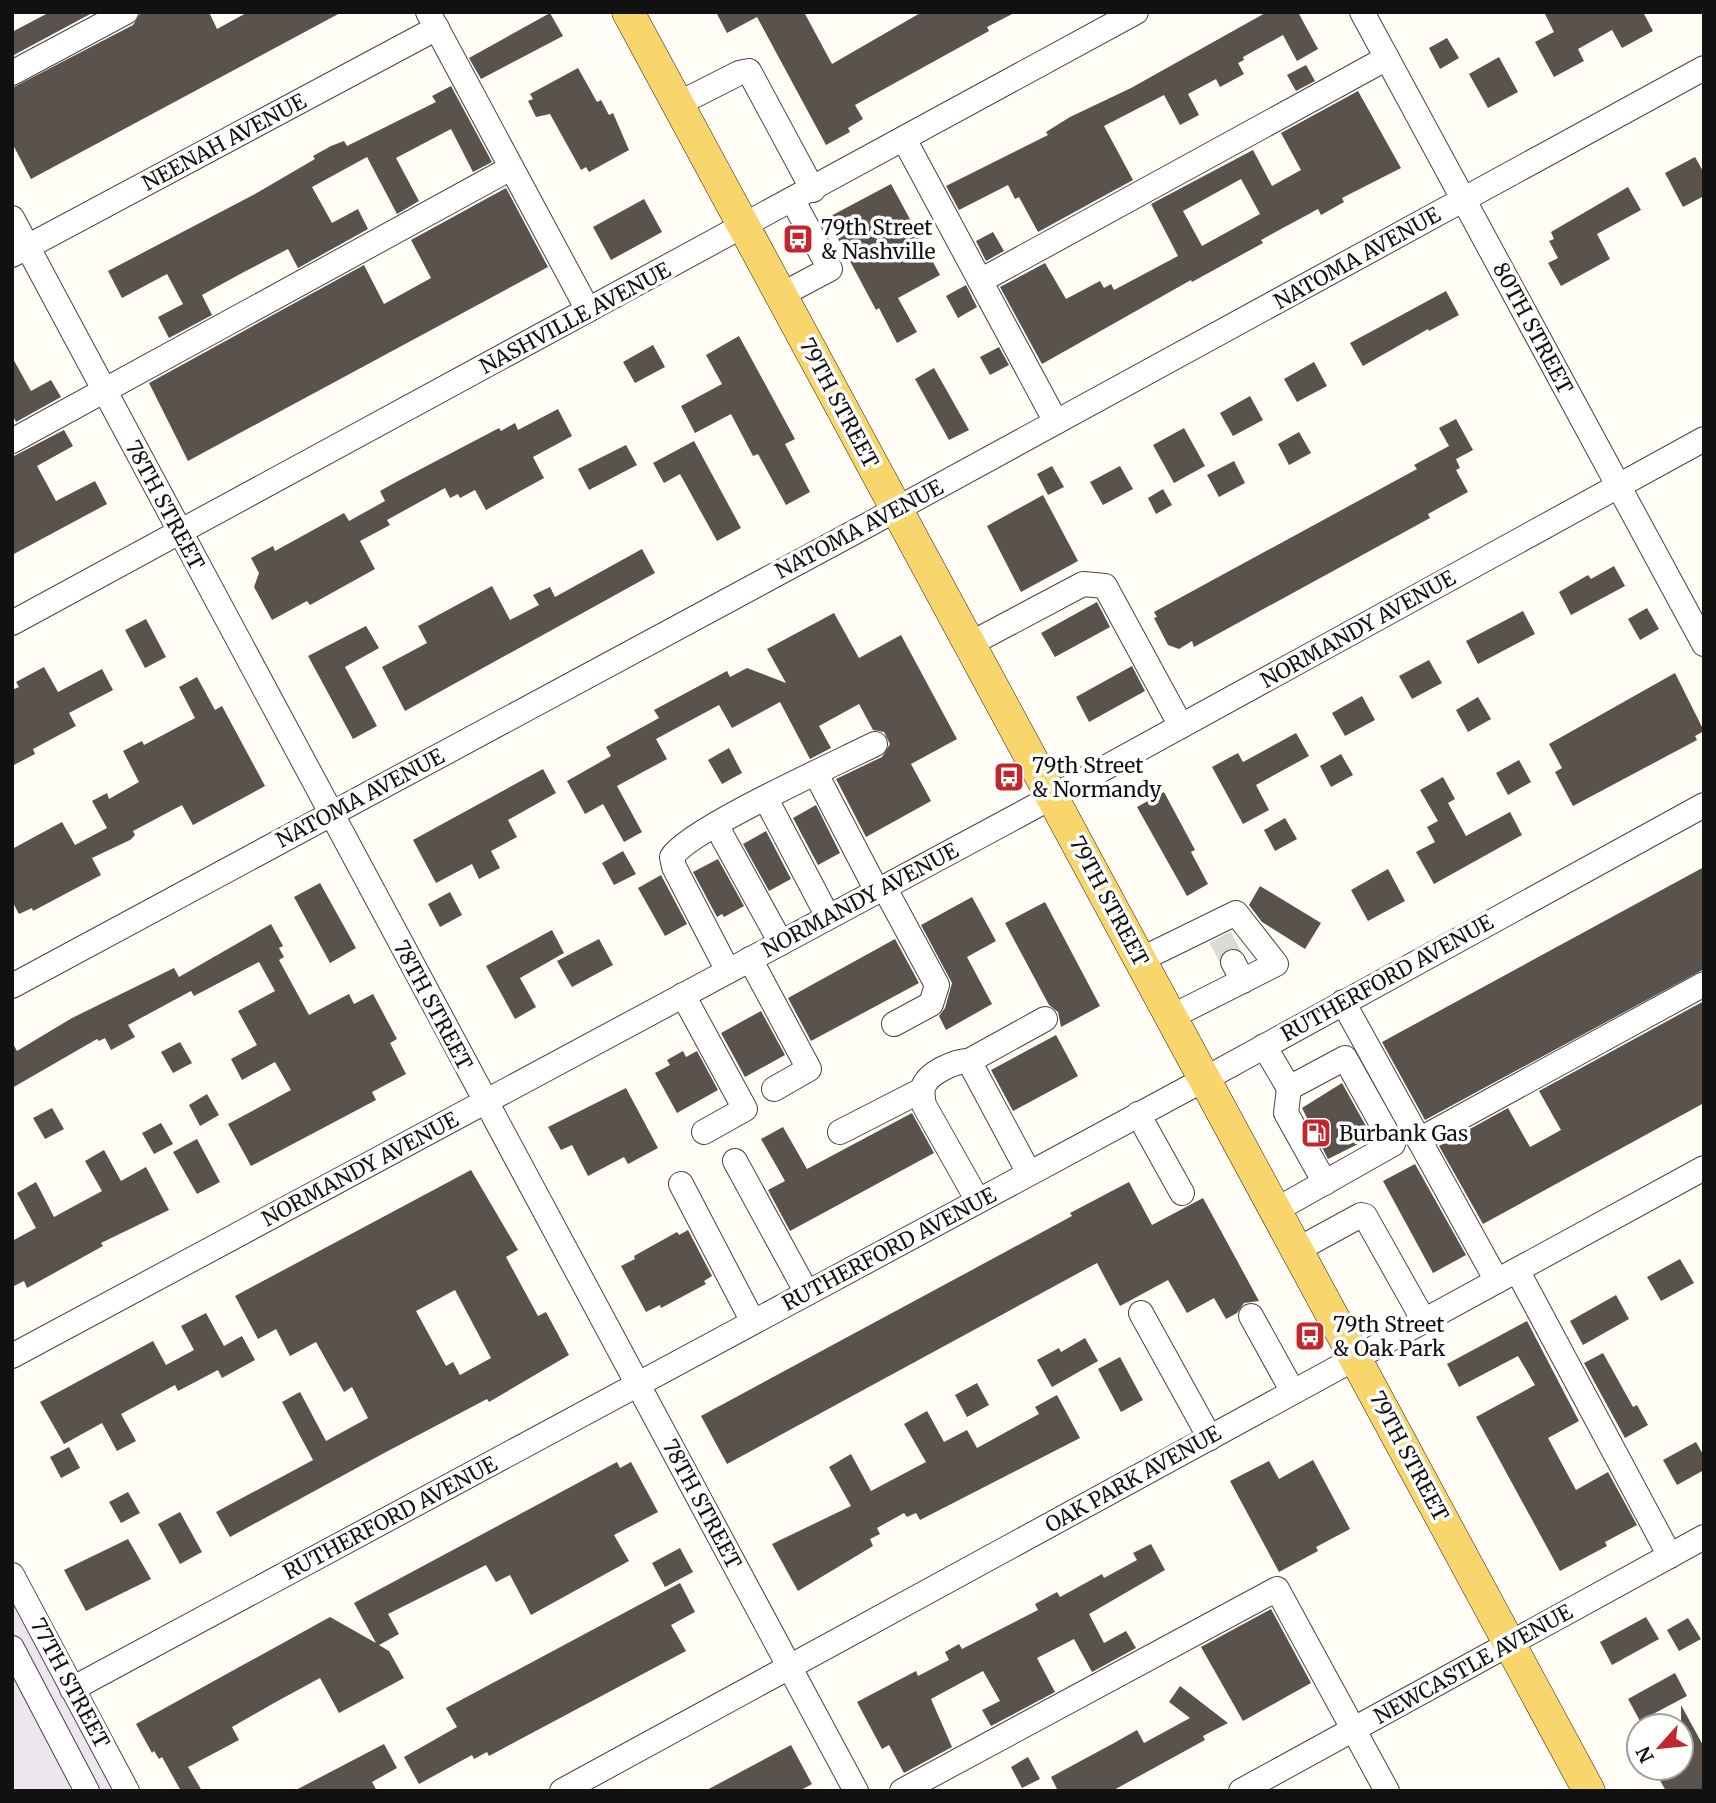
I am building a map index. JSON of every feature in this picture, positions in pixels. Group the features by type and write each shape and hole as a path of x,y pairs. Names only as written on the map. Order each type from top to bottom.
{"main road":[{"name":"79TH STREET","path":"628,12 1589,1791"}],"street":[{"path":"12,73 126,12"},
{"name":"NASHVILLE AVENUE","path":"12,623 745,227 1136,12"},
{"name":"80TH STREET","path":"1362,12 1704,644"},
{"path":"432,20 588,310"},
{"name":"NEENAH AVENUE","path":"20,251 432,20"},
{"path":"980,281 1387,58"},
{"name":"NATOMA AVENUE","path":"12,986 897,509 1704,68"},
{"path":"678,104 738,73 749,71 803,195 830,267 781,295"},
{"path":"904,139 1056,422"},
{"path":"12,440 511,168"},
{"name":"78TH STREET","path":"12,218 20,251 105,390 856,1791"},
{"name":"NORMANDY AVENUE","path":"12,1356 781,943 1704,439"},
{"path":"970,644 1083,584 1105,586 1181,726"},
{"path":"774,1089 809,1069 672,858 676,850 716,825 875,744"},
{"path":"816,774 937,985 931,1004 894,1024"},
{"path":"766,800 828,917"},
{"name":"RUTHERFORD AVENUE","path":"72,1689 1205,1079 1704,805"},
{"path":"716,825 781,943"},
{"path":"1140,960 1217,930 1236,913 1276,964 1238,971 1171,1017"},
{"path":"1419,1140 1704,984"},
{"path":"683,995 744,1109 704,1132"},
{"path":"1343,1002 1419,1140 1507,1276 1670,1556"},
{"path":"840,1132 922,1090 928,1079 960,1061 969,1060 1045,1019"},
{"path":"1264,1045 1289,1088 1286,1113 1325,1183"},
{"path":"1276,1210 1393,1144 1345,1058 1289,1088"},
{"path":"969,1060 1029,1173"},
{"path":"922,1090 924,1105 978,1201"},
{"path":"1138,1115 1182,1193"},
{"path":"735,1161 807,1293"},
{"name":"OAK PARK AVENUE","path":"562,1791 1704,1168"},
{"path":"681,1184 753,1322"},
{"path":"1297,1251 1361,1215 1365,1216 1424,1321"},
{"path":"1141,1313 1210,1438"},
{"path":"1251,1316 1293,1392"},
{"name":"NEWCASTLE AVENUE","path":"1241,1791 1704,1537"},
{"name":"77TH STREET","path":"12,1575 127,1791"},
{"path":"902,1791 1277,1588 1387,1791"},
{"path":"12,1648 87,1791"}],"shaded area":[{"path":"12,1583 124,1791 12,1791"}],"building":[{"path":"50,12 94,12 12,56 12,32"},
{"path":"141,12 209,12 217,29 248,12 342,12 31,179 12,143 12,88 133,25"},
{"path":"716,12 804,12 832,64 922,12 1016,12 987,27 989,31 855,105 863,119 848,128 850,132 826,145 757,17 727,33"},
{"path":"1267,12 1298,12 1318,49 1297,61 1283,35 1243,57 1244,60 1238,63 1244,74 1220,87 1216,79 1188,94 1199,115 1180,125 1164,95 1104,126 1133,180 1038,232 1019,197 1015,199 1008,185 959,210 946,186 1048,135 1046,132 1070,117 1131,88"},
{"path":"1544,12 1643,12 1653,31 1622,48 1612,30 1578,49 1584,61 1554,77 1535,42 1554,32"},
{"path":"550,13 563,36 481,79 469,58"},
{"path":"1447,38 1459,58 1440,69 1429,48"},
{"path":"1499,57 1518,92 1488,108 1469,74"},
{"path":"1306,65 1315,81 1296,91 1287,75"},
{"path":"578,68 597,102 601,100 609,115 613,113 629,150 589,172 586,167 581,170 550,114 536,117 528,101 533,99 530,94"},
{"path":"451,86 492,162 473,172 451,129 396,158 419,201 397,214 367,157 312,187 332,223 358,209 368,229 298,268 288,249 242,273 202,295 212,315 169,338 158,317 183,304 167,274 122,298 108,271 255,194 315,159 313,156 331,146 344,141 347,146 436,102 432,96"},
{"path":"1358,91 1401,168 1342,198 1344,202 1321,215 1318,209 1261,240 1263,243 1192,282 1191,280 1042,364 1000,287 1045,263 1066,299 1100,281 1104,288 1111,284 1114,290 1178,256 1151,204 1253,150 1272,186 1301,170 1281,133","holes":["1241,179 1260,214 1202,246 1183,211"]},
{"path":"1695,157 1704,173 1704,196 1683,207 1665,173"},
{"path":"891,184 940,275 898,298 917,332 897,343 879,308 876,310 827,218"},
{"path":"1628,187 1641,210 1597,234 1610,259 1561,286 1548,263 1558,258 1549,241 1554,239 1551,232"},
{"path":"506,188 548,267 188,461 149,383 364,265 384,304 431,278 411,240"},
{"path":"644,199 662,232 611,260 593,227"},
{"path":"993,232 1004,251 986,261 976,241"},
{"path":"966,285 977,307 958,318 946,296"},
{"path":"1446,291 1459,315 1429,331 1428,329 1363,366 1350,343"},
{"path":"739,336 795,439 785,444 810,492 786,505 758,454 753,456 731,414 695,433 681,406 722,384 706,355"},
{"path":"653,345 665,367 635,383 623,362"},
{"path":"999,347 1009,365 990,375 980,357"},
{"path":"12,357 31,391 51,380 61,397 16,422 12,414"},
{"path":"1314,362 1327,386 1297,402 1284,379"},
{"path":"934,368 969,430 949,440 915,379"},
{"path":"1250,396 1263,420 1233,436 1220,413"},
{"path":"558,409 572,436 533,457 544,478 486,510 475,490 460,498 458,494 450,498 445,488 387,520 390,525 360,541 375,569 310,605 307,601 272,620 254,587 259,573 251,558 273,546 275,551 344,513 349,521 385,501 380,491 398,481 499,428 501,431 515,423 518,430"},
{"path":"1456,419 1473,450 1456,459 1460,468 1456,470 1468,492 1428,514 1430,518 1194,647 1192,641 1179,649 1168,645 1154,618 1157,617 1154,612 1417,469 1414,465 1449,446 1439,428"},
{"path":"1184,428 1205,466 1174,483 1153,445"},
{"path":"64,430 73,446 37,466 56,501 95,481 107,504 12,555 12,457"},
{"path":"1299,432 1311,453 1289,465 1278,444"},
{"path":"694,441 741,528 717,541 680,474 664,483 653,463"},
{"path":"626,445 637,465 589,490 578,469"},
{"path":"1234,461 1245,483 1219,497 1207,475"},
{"path":"1052,466 1064,487 1048,495 1037,474"},
{"path":"1120,466 1133,489 1103,505 1090,482"},
{"path":"1163,489 1172,505 1156,514 1148,498"},
{"path":"1043,495 1078,561 1021,592 987,526"},
{"path":"642,549 655,573 405,711 382,667 427,643 418,626 492,586 510,620 539,605 533,595 550,587 555,597"},
{"path":"1614,566 1625,586 1571,615 1559,592 1588,575 1591,579"},
{"path":"1097,602 1110,627 1055,657 1041,633"},
{"path":"1647,608 1659,629 1640,640 1628,619"},
{"path":"1523,611 1535,634 1478,664 1466,641"},
{"path":"834,613 859,658 901,635 957,739 911,764 931,801 866,837 836,779 882,757 890,744 884,732 873,730 859,704 819,726 831,748 810,759 780,702 732,728 719,705 656,739 667,759 617,786 642,832 624,842 603,804 585,814 567,781 611,756 606,747 659,718 654,710 727,671 730,677 747,668 786,683 767,649"},
{"path":"146,619 166,657 145,668 125,630"},
{"path":"366,626 379,648 345,667 377,726 353,739 308,656"},
{"path":"1429,660 1442,683 1412,699 1399,676"},
{"path":"1132,666 1145,691 1089,722 1076,697"},
{"path":"44,667 58,692 102,669 113,690 69,713 76,726 33,749 35,754 12,766 12,690 19,687 16,682"},
{"path":"1675,673 1704,731 1695,736 1697,740 1573,806 1555,772 1562,768 1549,744"},
{"path":"197,677 215,710 222,706 265,786 193,825 182,805 133,831 135,835 130,840 92,858 101,875 33,911 32,908 19,914 12,901 12,849 62,822 75,845 107,828 92,801 107,793 109,799 139,782 123,751 142,741 144,745 195,718 179,687"},
{"path":"1362,696 1375,720 1345,736 1332,713"},
{"path":"1478,697 1491,719 1468,732 1456,710"},
{"path":"1296,733 1309,756 1256,785 1269,810 1243,824 1212,767 1238,753 1243,762"},
{"path":"729,748 742,773 722,784 708,760"},
{"path":"1341,754 1353,775 1331,787 1320,766"},
{"path":"1519,760 1531,782 1508,795 1496,773"},
{"path":"543,769 556,793 508,820 517,837 491,851 500,868 479,879 472,864 436,883 413,840"},
{"path":"1443,777 1455,799 1448,803 1466,836 1510,812 1522,835 1434,884 1416,852 1435,842 1427,827 1438,821 1420,790"},
{"path":"1164,792 1195,850 1191,852 1208,884 1187,896 1137,807"},
{"path":"816,805 840,853 818,865 793,818"},
{"path":"1285,818 1297,839 1275,851 1264,830"},
{"path":"766,831 791,879 769,891 743,844"},
{"path":"623,851 636,874 614,885 602,863"},
{"path":"718,859 744,906 724,917 722,914 717,917 693,872"},
{"path":"1704,867 1704,969 1425,1120 1382,1042"},
{"path":"1388,869 1405,901 1368,921 1351,890"},
{"path":"661,875 687,924 665,936 638,888"},
{"path":"320,883 356,948 330,963 294,897"},
{"path":"1260,886 1321,923 1305,949 1262,922 1249,905"},
{"path":"450,892 462,915 440,927 428,904"},
{"path":"972,897 996,941 967,957 992,1004 946,1030 939,1016 945,1008 952,983 921,925"},
{"path":"1045,902 1100,1006 1061,1027 1058,1012 1049,1005 1005,923"},
{"path":"271,924 283,946 279,948 284,957 279,960 309,1015 349,994 354,1004 373,994 397,1039 390,1043 406,1074 372,1092 376,1100 251,1166 228,1124 291,1090 275,1062 242,1080 231,1059 257,1045 238,1011 275,991 259,962 194,996 191,991 128,1025 135,1037 111,1050 105,1038 99,1041 97,1039 12,1088 12,1042 17,1051 72,1018 174,968 179,977"},
{"path":"552,930 564,953 520,978 536,1007 515,1019 486,966"},
{"path":"599,939 613,965 572,987 557,961"},
{"path":"895,939 919,983 811,1041 788,998"},
{"path":"1704,1001 1704,1103 1483,1224 1439,1146 1508,1108 1530,1147 1532,1146 1561,1130 1539,1091"},
{"path":"761,1011 785,1055 745,1077 721,1033"},
{"path":"1056,1035 1078,1076 1013,1111 991,1070"},
{"path":"180,1042 192,1063 173,1073 161,1052"},
{"path":"683,1051 686,1057 697,1051 718,1090 677,1113 655,1073 670,1065 667,1060"},
{"path":"1342,1083 1372,1137 1328,1159 1302,1108"},
{"path":"626,1088 658,1148 628,1164 624,1157 588,1176 572,1145 561,1150 548,1127"},
{"path":"207,1094 219,1115 200,1126 189,1105"},
{"path":"52,1108 64,1129 45,1139 33,1118"},
{"path":"912,1113 934,1153 790,1231 768,1190 785,1181 761,1139 783,1127 807,1169"},
{"path":"161,1123 173,1144 154,1154 142,1133"},
{"path":"197,1139 220,1182 197,1194 173,1152"},
{"path":"104,1150 121,1181 146,1167 169,1210 101,1243 103,1246 27,1288 24,1281 12,1287 12,1241 36,1228 17,1193 36,1182 54,1217 102,1191 85,1161"},
{"path":"1415,1164 1466,1255 1433,1273 1383,1181"},
{"path":"471,1170 518,1250 506,1257 538,1316 546,1312 569,1355 489,1402 487,1399 230,1537 216,1512 313,1460 282,1402 300,1392 326,1441 368,1418 352,1387 344,1392 316,1342 290,1356 276,1329 258,1339 235,1296","holes":["455,1290 491,1358 460,1375 453,1362 446,1366 416,1311"]},
{"path":"1129,1182 1152,1225 1203,1198 1259,1301 1244,1303 1237,1313 1226,1319 1214,1298 1187,1313 1168,1280 1120,1306 1097,1263 727,1464 701,1416 1072,1216 1070,1213"},
{"path":"688,1230 712,1276 704,1281 706,1284 661,1308 660,1305 646,1312 621,1266 677,1232 679,1235"},
{"path":"1680,1259 1694,1283 1661,1301 1647,1277"},
{"path":"1616,1295 1629,1319 1583,1345 1570,1321"},
{"path":"206,1313 224,1346 242,1336 255,1360 222,1378 218,1370 178,1391 175,1385 121,1414 136,1441 117,1451 102,1423 64,1444 40,1402 153,1341 166,1365 194,1350 181,1326"},
{"path":"1527,1321 1579,1421 1548,1438 1576,1490 1608,1472 1637,1525 1605,1542 1607,1546 1560,1571 1476,1417 1535,1385 1518,1356 1459,1387 1447,1364"},
{"path":"1085,1338 1098,1361 1052,1387 1037,1360 1059,1348 1061,1352"},
{"path":"1603,1353 1633,1407 1637,1405 1648,1425 1625,1438 1584,1363"},
{"path":"1120,1357 1143,1400 1121,1412 1098,1369"},
{"path":"977,1383 989,1405 967,1417 955,1395"},
{"path":"1057,1395 1080,1438 920,1520 916,1513 907,1517 904,1513 877,1528 880,1534 870,1539 873,1546 798,1591 772,1544 851,1506 829,1467 851,1454 871,1491 926,1462 904,1424 927,1411 944,1442 967,1430 977,1448 1039,1414 1035,1407"},
{"path":"1696,1442 1704,1456 1704,1470 1677,1485 1663,1460"},
{"path":"69,1447 80,1468 61,1478 50,1457"},
{"path":"1313,1460 1350,1529 1316,1547 1318,1551 1279,1572 1230,1481 1269,1461 1279,1479"},
{"path":"617,1462 620,1468 631,1462 658,1512 614,1535 629,1561 531,1615 510,1575 496,1582 486,1565 388,1614 399,1634 379,1645 389,1651 404,1678 339,1713 320,1678 274,1703 232,1727 239,1740 188,1767 202,1791 181,1791 162,1757 159,1759 154,1751 152,1753 136,1724 330,1617 376,1643 354,1603"},
{"path":"128,1492 140,1513 121,1523 109,1502"},
{"path":"180,1512 202,1552 180,1564 158,1524"},
{"path":"128,1539 151,1579 86,1611 64,1570"},
{"path":"1151,1544 1165,1570 1089,1614 1104,1643 1126,1631 1136,1648 1092,1672 1074,1639 1037,1658 1055,1692 991,1726 982,1710 1000,1701 983,1671 931,1699 952,1747 904,1773 889,1745 882,1749 857,1702 916,1671 918,1676 949,1660 945,1652 959,1644 962,1649 1038,1610 1035,1604 1057,1592 1060,1597 1102,1574 1104,1578 1137,1560 1133,1553"},
{"path":"680,1548 693,1572 665,1587 652,1563"},
{"path":"680,1583 695,1612 671,1625 686,1651 489,1756 487,1752 474,1759 472,1755 419,1784 404,1757 457,1727 446,1708"},
{"path":"1271,1609 1311,1683 1243,1721 1201,1647"},
{"path":"1646,1617 1659,1639 1612,1665 1600,1642"},
{"path":"1688,1618 1701,1639 1679,1651 1667,1630"},
{"path":"1675,1673 1687,1696 1657,1712 1635,1712 1628,1699"},
{"path":"1180,1686 1228,1723 1203,1736 1205,1740 1112,1791 1058,1791 1051,1777 1137,1730 1144,1743 1190,1718 1169,1702"},
{"path":"1695,1731 1704,1747 1704,1791 1666,1791 1661,1782 1695,1782"},
{"path":"384,1744 397,1768 372,1782 377,1791 294,1791"},
{"path":"791,1745 812,1784 799,1791 705,1791"},
{"path":"1028,1757 1040,1779 1022,1788 1011,1767"}],"tunnel":[{"path":"1220,937 1233,962"}],"place":[{"name":"79th Street & Nashville","path":"798,239"},
{"name":"79th Street & Normandy","path":"1009,777"},
{"name":"Burbank Gas","path":"1316,1133"},
{"name":"79th Street & Oak Park","path":"1310,1336"}]}
